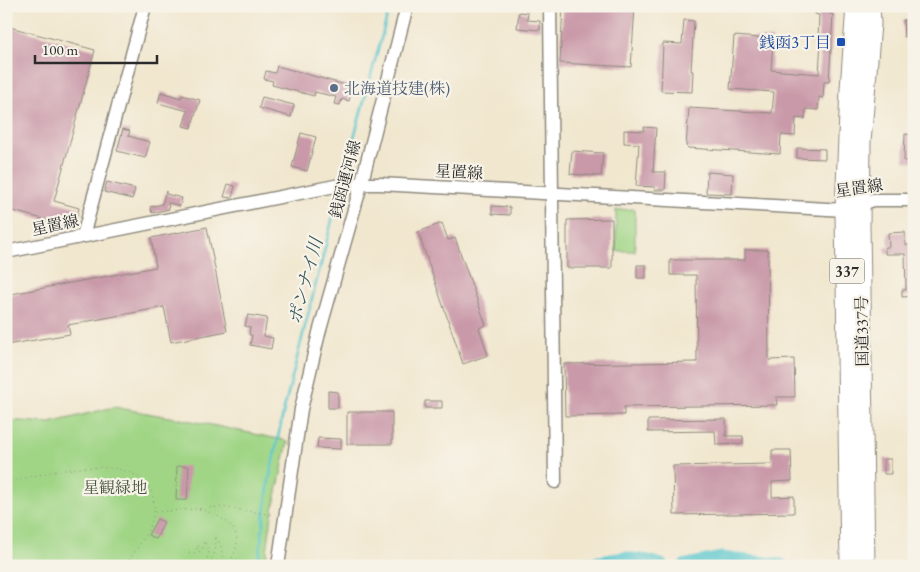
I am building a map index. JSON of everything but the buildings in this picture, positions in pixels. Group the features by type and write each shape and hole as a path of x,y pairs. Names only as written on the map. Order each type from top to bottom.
{"highway":[{"name":"国道337号","path":"865,566 858,537 853,207 861,142 871,24 869,7"},
{"name":"国道337号","path":"850,566 858,537"}],"street":[{"path":"82,236 145,6"},
{"name":"銭函運河線","path":"278,566 301,409 314,352 361,185 407,6"},
{"path":"550,6 555,482"},
{"name":"星置線","path":"6,252 340,185 380,184 552,194 853,207 873,200 914,200"}],"path":[{"path":"6,483 51,472 88,468 118,469 132,472 142,478 150,487 154,498 155,512 140,544 123,566"},
{"path":"155,512 222,507 274,515"},
{"path":"196,508 215,514 227,521 234,530 236,550 227,566"},
{"path":"189,552 194,553 198,544 200,554 204,542 209,551 209,558 206,564 211,560 216,549 214,536 219,541 221,547 220,566"}],"green space":[{"path":"635,209 635,251 616,251 616,210"},
{"name":"星観緑地","path":"114,407 288,441 272,515 265,566 6,566 6,420 50,423"}],"waterway":[{"name":"ポンナイ川","path":"342,181 390,6"},
{"name":"ポンナイ川","path":"258,566 269,480 284,409 340,189"},
{"path":"580,566 625,559 661,566"},
{"path":"686,566 721,559 781,566"}],"place":[{"name":"銭函3丁目","path":"841,42"},
{"name":"北海道技建(株)","path":"334,88"}]}
